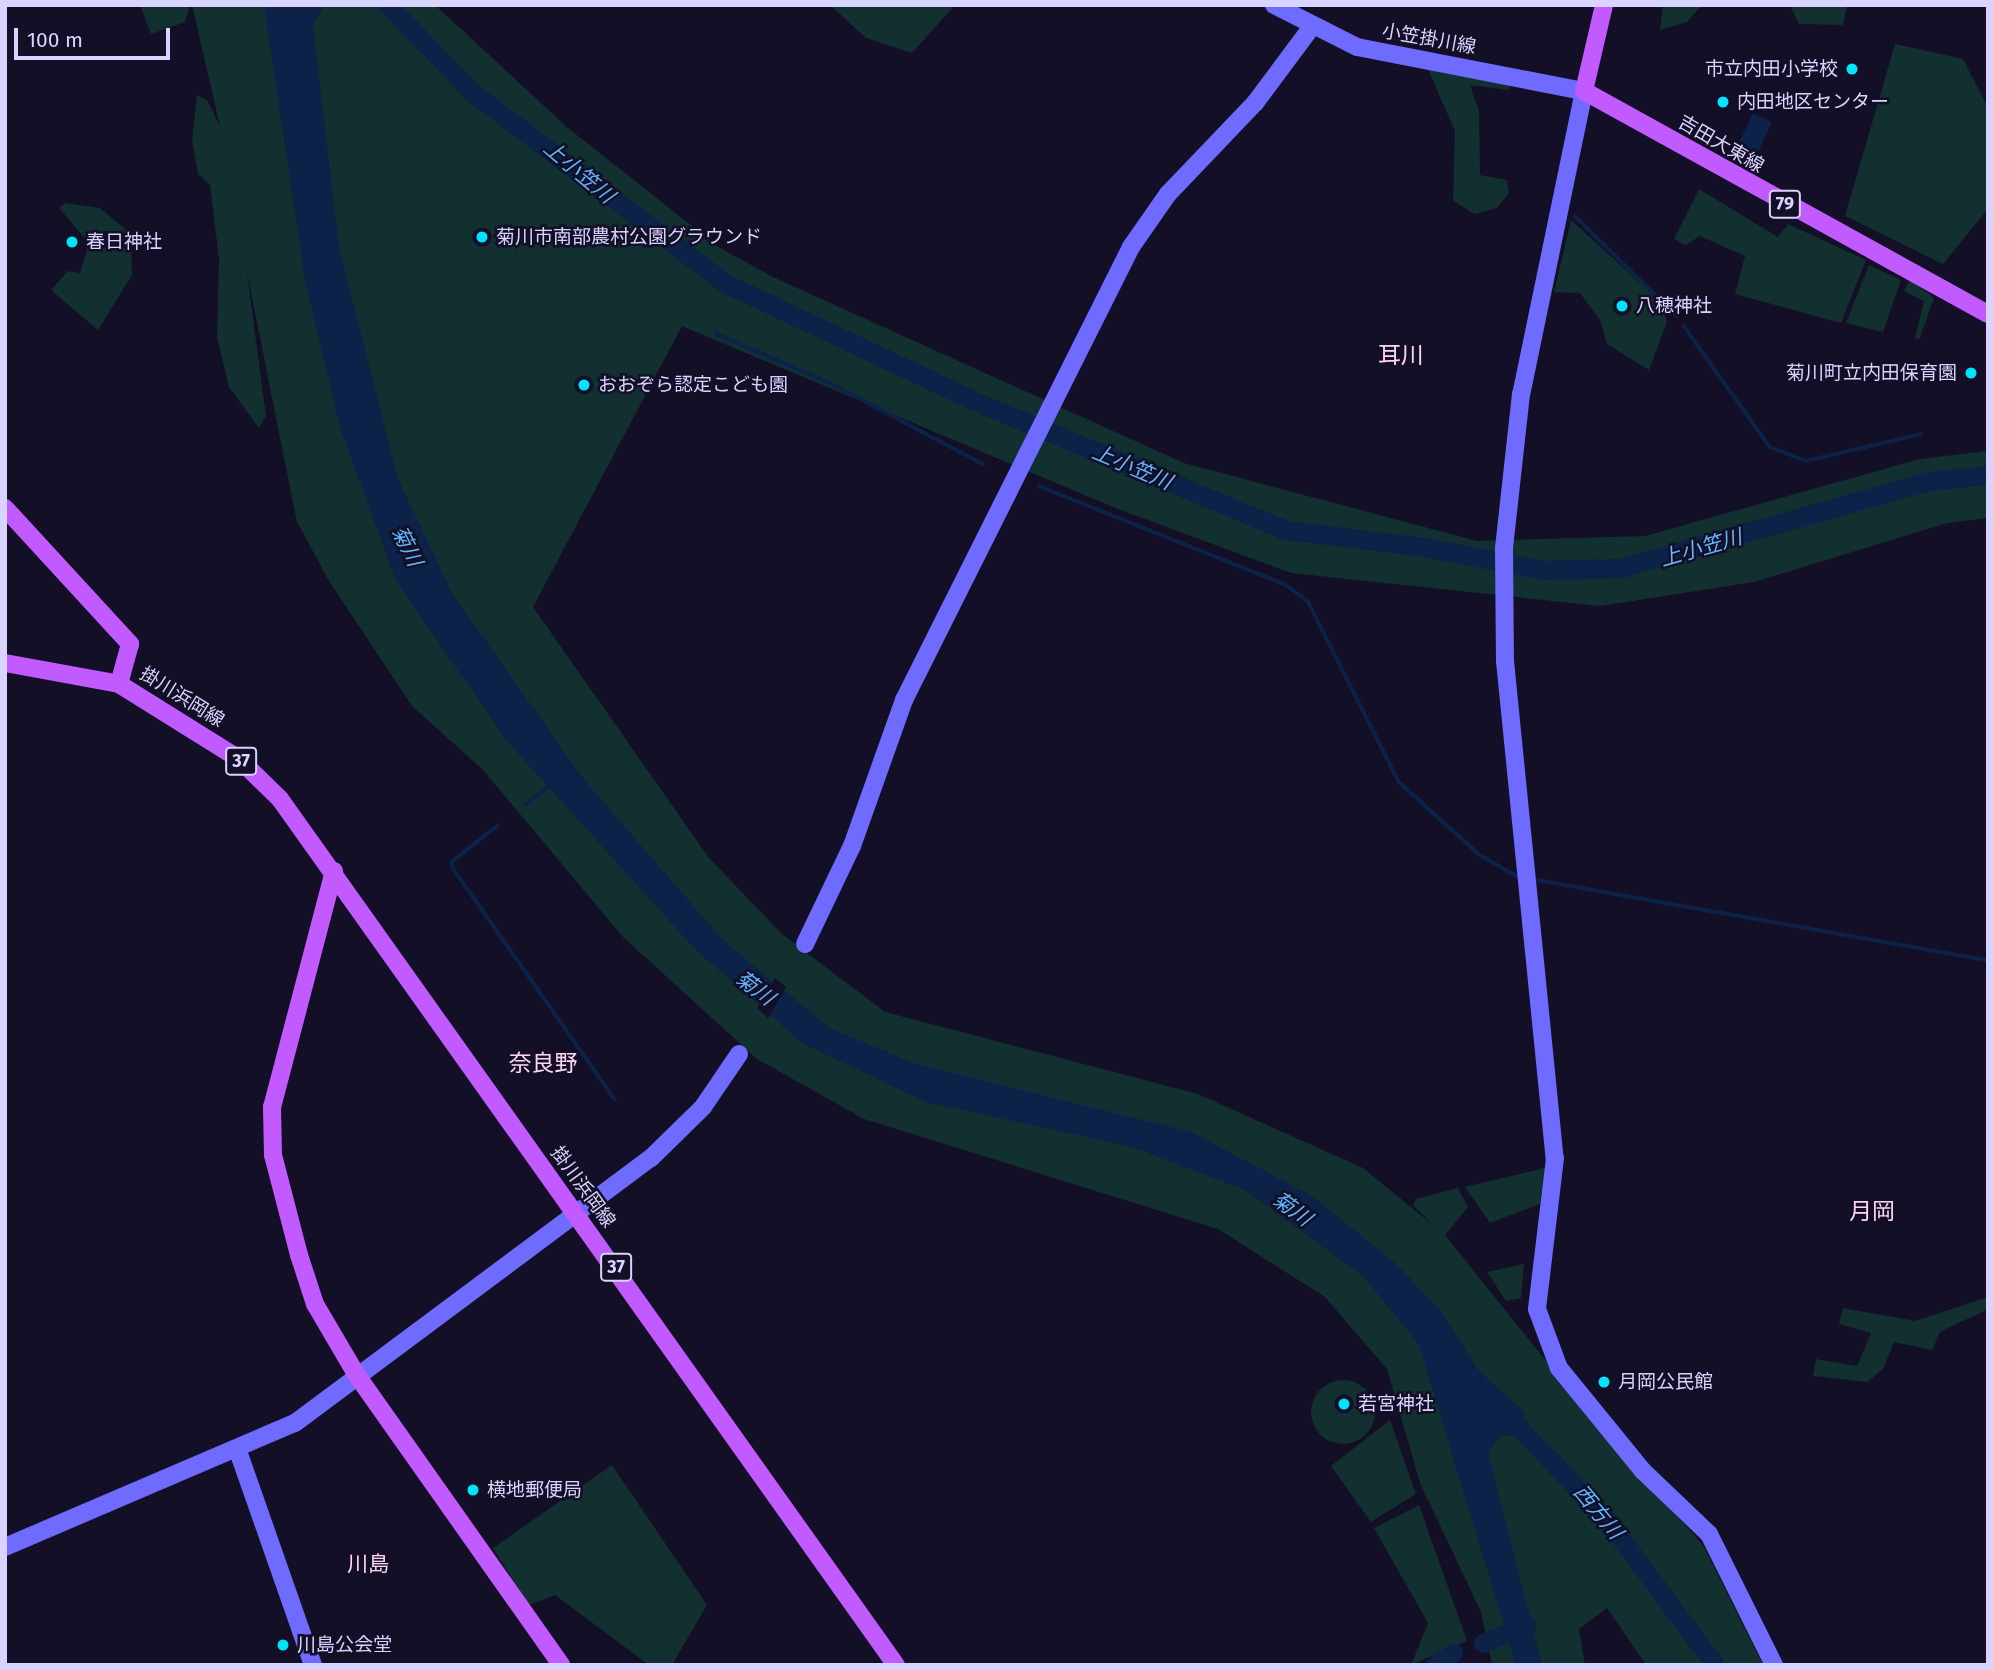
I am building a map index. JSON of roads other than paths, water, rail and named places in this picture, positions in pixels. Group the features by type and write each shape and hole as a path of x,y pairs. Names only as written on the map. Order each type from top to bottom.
{"main road":[{"path":"1584,91 1604,5"},
{"name":"吉田大東線","path":"1584,91 1988,314"},
{"name":"掛川浜岡線","path":"5,508 130,644 119,684"},
{"name":"掛川浜岡線","path":"5,663 119,684 239,759 280,799 334,871 896,1665"},
{"path":"334,871 272,1107 273,1155 315,1304 356,1374 561,1665"}],"street":[{"name":"小笠掛川線","path":"1274,5 1311,28 1370,50 1584,91"},
{"path":"806,944 852,846 891,729 1131,247 1168,194 1255,103 1311,28"},
{"path":"1584,91 1521,394 1504,549 1504,601 1555,1158 1551,1227 1536,1288 1540,1331 1559,1368 1605,1425 1709,1534 1774,1665"},
{"path":"5,1547 238,1451 295,1423 356,1374 577,1213 682,1131 739,1054"},
{"path":"238,1451 313,1665"}],"water":[{"name":"菊川","path":"264,5 324,5 313,25 339,248 398,479 452,593 584,780 724,941 830,1028 910,1062 1191,1132 1312,1196 1396,1264 1441,1311 1478,1370 1524,1412 1520,1435 1500,1436 1488,1453 1542,1665 1516,1665 1419,1345 1364,1277 1245,1190 1132,1147 926,1102 802,1043 693,947 507,741 396,581 340,427 305,280"},
{"path":"1753,113 1772,122 1756,156 1737,147"}],"waterway":[{"name":"上小笠川","path":"388,5 473,93 725,283 972,400 1286,530 1424,547 1543,570 1621,568 1928,481 1988,475"},
{"path":"1575,216 1677,316"},
{"path":"1684,326 1770,447 1806,461 1921,434"},
{"path":"717,334 832,384 983,464"},
{"path":"1039,486 1286,585 1308,601 1399,782 1480,855 1520,878"},
{"path":"525,805 548,787"},
{"path":"498,826 452,862 453,868 615,1099"},
{"path":"1531,879 1988,960"},
{"name":"西方川","path":"1501,1409 1605,1517 1715,1665"},
{"path":"1483,1643 1526,1625"},
{"path":"1435,1665 1453,1653"}],"place":[{"name":"市立内田小学校","path":"1852,69"},
{"name":"内田地区センター","path":"1723,102"},
{"name":"菊川市南部農村公園グラウンド","path":"482,237"},
{"name":"春日神社","path":"72,242"},
{"name":"八穂神社","path":"1622,306"},
{"name":"菊川町立内田保育園","path":"1971,373"},
{"name":"おおぞら認定こども園","path":"584,385"},
{"name":"月岡公民館","path":"1604,1382"},
{"name":"若宮神社","path":"1344,1404"},
{"name":"横地郵便局","path":"473,1490"},
{"name":"川島公会堂","path":"283,1645"}],"district":[{"name":"耳川","path":"1401,355"},
{"name":"奈良野","path":"543,1063"},
{"name":"月岡","path":"1872,1211"},
{"name":"川島","path":"368,1564"}]}
